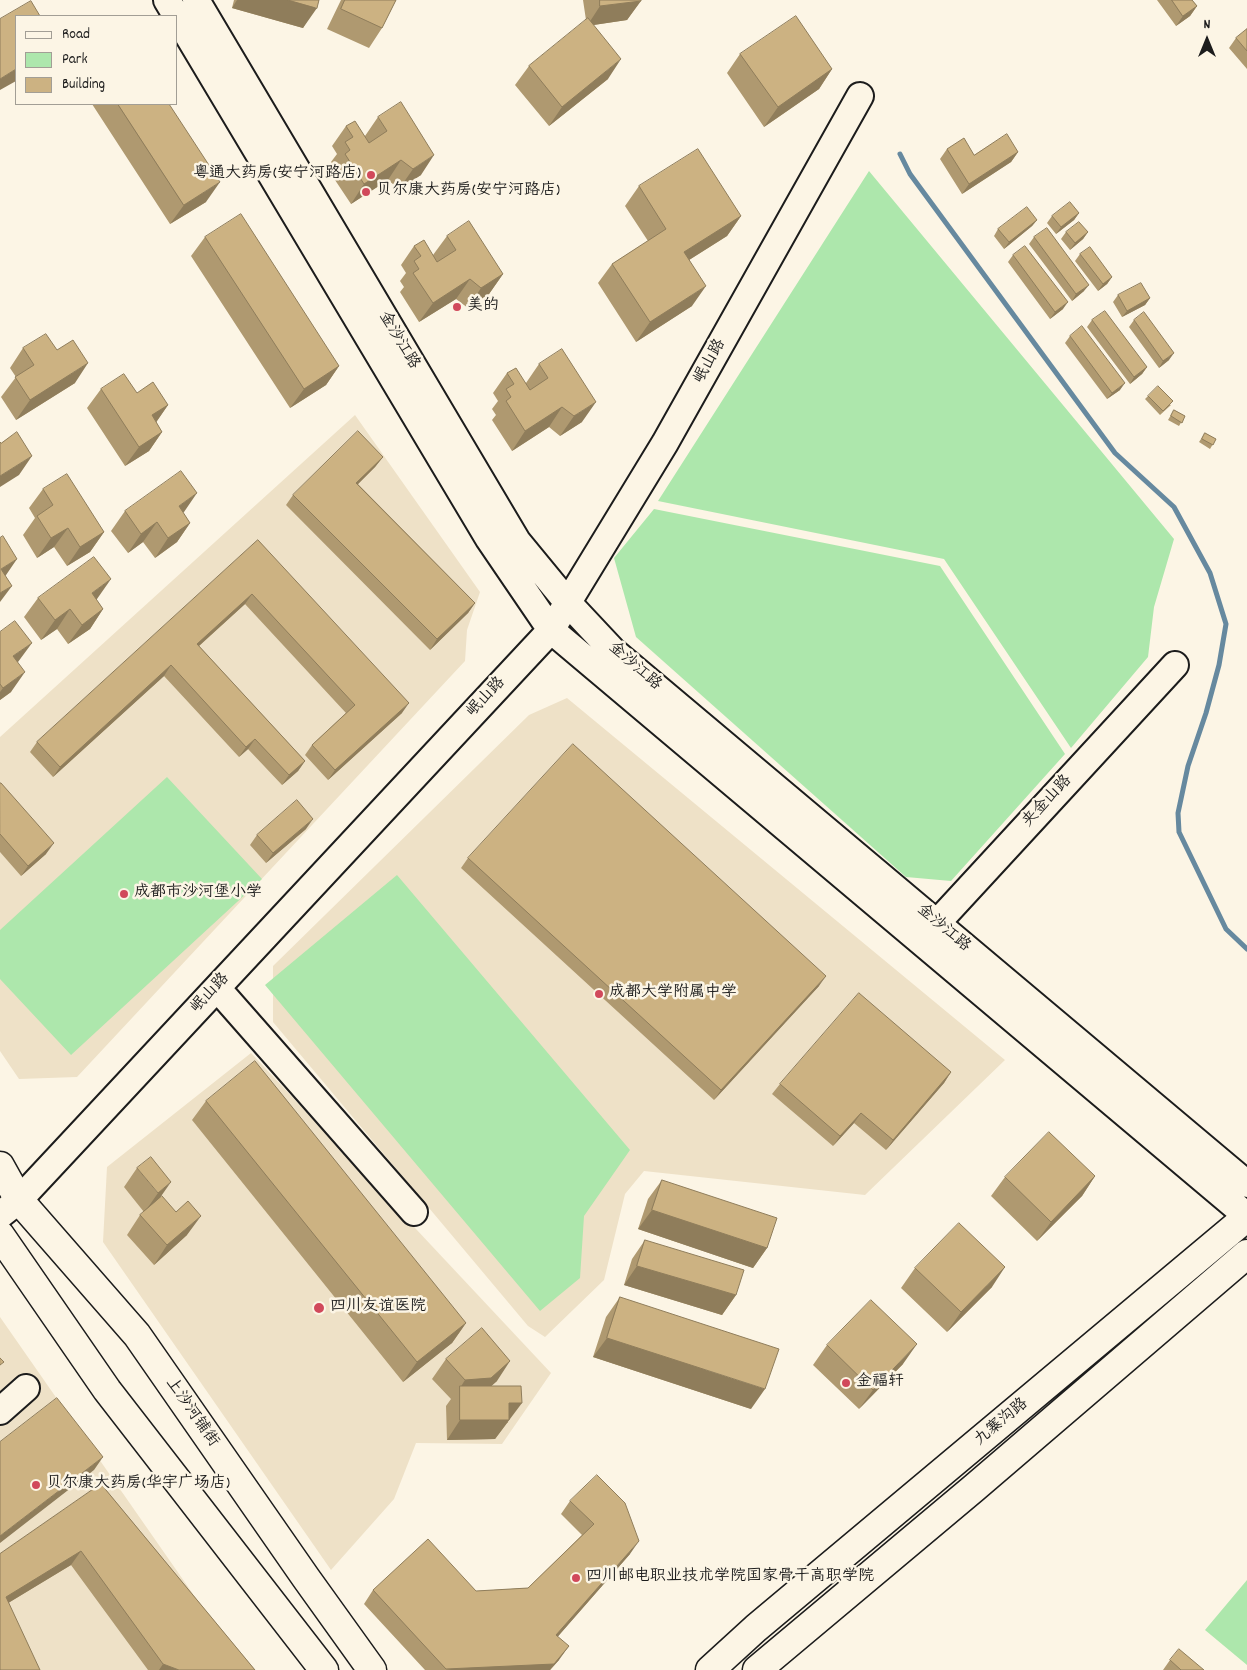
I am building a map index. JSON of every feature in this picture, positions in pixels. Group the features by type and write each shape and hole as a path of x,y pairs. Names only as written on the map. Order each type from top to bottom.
{"main road":[{"name":"上沙河铺街","path":"0,1166 9,1208 137,1336 372,1670"},
{"name":"九寨沟路","path":"710,1670 756,1628 1247,1216"},
{"path":"0,1235 107,1390 324,1670"},
{"name":"九寨沟路","path":"766,1661 974,1488 1247,1254"}],"street":[{"path":"166,0 175,15"},
{"name":"金沙江路","path":"196,0 517,541 568,603 613,651 1247,1216"},
{"path":"178,20 489,539 551,630 929,932"},
{"name":"岷山路","path":"9,1208 551,630 666,443 860,96"},
{"name":"夹金山路","path":"929,932 1175,665"},
{"name":"金沙江路","path":"929,932 1247,1184"},
{"path":"217,988 414,1212"},
{"path":"0,1411 26,1388"}],"shaded area":[{"name":"成都市沙河堡小学","path":"355,415 480,592 467,630 465,661 77,1077 19,1079 0,1051 0,737"},
{"name":"成都大学附属中学","path":"567,698 1005,1060 865,1195 644,1171 625,1194 604,1280 545,1337 528,1326 273,1022 273,966 529,715"},
{"name":"四川友谊医院","path":"251,1053 551,1373 502,1444 416,1443 394,1499 331,1570 103,1242 107,1167"},
{"path":"0,1317 246,1670 0,1670"}],"green space":[{"path":"869,171 1174,539 1154,607 1148,657 1071,748 944,559 658,501"},
{"path":"654,509 940,566 1065,754 951,881 906,877 636,637 614,558"},
{"path":"167,777 262,879 71,1055 0,979 0,930"},
{"path":"397,875 630,1150 584,1216 580,1278 540,1311 265,985"},
{"path":"1247,1580 1247,1665 1205,1630"}],"building":[{"path":"288,0 319,0 317,8"},
{"path":"345,0 396,0 382,28 341,9"},
{"path":"600,0 641,0 641,1 600,6"},
{"path":"1172,0 1192,0 1197,6 1183,16"},
{"path":"31,1 39,15 15,15 15,70 0,79 0,19"},
{"path":"796,16 832,69 778,107 740,54"},
{"path":"588,18 621,59 562,107 529,66"},
{"path":"1247,29 1247,51 1236,38"},
{"path":"401,102 434,155 413,169 401,160 364,184 345,154 350,150 345,142 353,137 346,126 355,121 369,143 387,131 378,117"},
{"path":"119,105 170,105 220,182 184,205"},
{"path":"1007,134 1018,152 969,184 947,149 964,138 974,155"},
{"path":"698,149 741,216 684,252 706,286 650,322 612,264 666,229 639,186"},
{"path":"1070,202 1079,213 1061,227 1052,216"},
{"path":"1027,207 1037,220 1009,242 998,229"},
{"path":"241,214 339,366 304,389 205,237"},
{"path":"469,221 503,274 481,288 470,279 433,303 413,273 419,269 414,261 421,256 414,246 424,240 437,262 456,250 447,236"},
{"path":"1079,222 1088,232 1075,243 1066,232"},
{"path":"1047,228 1089,285 1076,294 1034,237"},
{"path":"1025,246 1068,302 1055,312 1013,255"},
{"path":"1090,247 1112,277 1103,284 1080,254"},
{"path":"1141,283 1150,298 1127,311 1118,295"},
{"path":"1105,311 1147,367 1134,377 1092,320"},
{"path":"1144,312 1174,353 1163,361 1134,320"},
{"path":"1082,326 1125,383 1112,393 1070,336"},
{"path":"46,334 57,350 73,340 88,363 30,400 15,377 34,365 23,348"},
{"path":"562,349 596,402 574,416 562,407 525,431 506,401 511,397 506,389 514,384 507,373 516,368 530,390 548,378 539,364"},
{"path":"124,374 137,393 153,382 168,405 152,415 162,432 139,447 101,389"},
{"path":"1158,386 1173,401 1163,411 1148,396"},
{"path":"1174,410 1185,416 1182,423 1171,416"},
{"path":"358,431 383,457 356,483 475,603 437,639 293,495"},
{"path":"17,432 32,456 0,476 0,442"},
{"path":"1205,433 1216,439 1213,445 1202,439"},
{"path":"181,471 197,493 179,506 190,523 168,538 157,522 141,534 125,511"},
{"path":"67,474 104,532 80,547 68,528 51,538 37,516 53,505 43,489"},
{"path":"3,536 17,559 1,569 12,586 0,593 0,538"},
{"path":"258,540 409,703 335,770 312,745 355,705 252,594 197,644 305,761 289,775 255,739 246,747 171,665 60,767 37,742"},
{"path":"94,557 111,579 92,593 103,609 82,625 70,609 55,620 38,598"},
{"path":"15,621 32,643 13,656 25,672 3,688 0,684 0,632"},
{"path":"573,744 826,976 721,1090 468,858"},
{"path":"0,783 54,843 28,866 0,834"},
{"path":"297,800 313,819 273,853 257,835"},
{"path":"859,993 951,1072 893,1140 861,1113 840,1136 780,1084"},
{"path":"255,1061 466,1323 417,1362 206,1101"},
{"path":"1049,1132 1095,1176 1051,1222 1005,1177"},
{"path":"151,1157 171,1182 158,1193 137,1168"},
{"path":"662,1180 777,1218 767,1248 652,1210"},
{"path":"162,1196 176,1212 188,1201 201,1216 167,1245 140,1215"},
{"path":"959,1223 1005,1267 961,1312 915,1268"},
{"path":"645,1240 744,1270 736,1295 637,1266"},
{"path":"620,1297 779,1349 765,1389 607,1338"},
{"path":"871,1300 917,1344 873,1390 827,1345"},
{"path":"482,1328 510,1361 491,1378 465,1380 446,1359"},
{"path":"460,1386 521,1386 522,1403 509,1403 509,1420 460,1420"},
{"path":"57,1398 103,1457 0,1536 0,1442"},
{"name":"四川邮电职业技术学院国家骨干高职学院","path":"597,1475 625,1503 639,1541 556,1635 569,1646 554,1664 446,1669 373,1590 428,1539 476,1591 528,1588 594,1524 570,1501"},
{"path":"101,1484 255,1670 179,1670 163,1664 81,1551 6,1597 40,1670 0,1670 0,1554"},
{"path":"1179,1649 1204,1670 1181,1670 1170,1660"}],"waterway":[{"path":"900,154 910,174 1115,453 1174,507 1210,573 1226,624 1219,665 1206,713 1188,766 1178,813 1179,832 1226,929 1247,949"}],"place":[{"name":"粤通大药房(安宁河路店)","path":"371,175"},
{"name":"贝尔康大药房(安宁河路店)","path":"366,192"},
{"name":"美的","path":"457,307"},
{"name":"成都市沙河堡小学","path":"124,894"},
{"name":"成都大学附属中学","path":"599,994"},
{"name":"四川友谊医院","path":"319,1308"},
{"name":"金福轩","path":"846,1383"},
{"name":"贝尔康大药房(华宇广场店)","path":"36,1485"},
{"name":"四川邮电职业技术学院国家骨干高职学院","path":"576,1578"}]}
